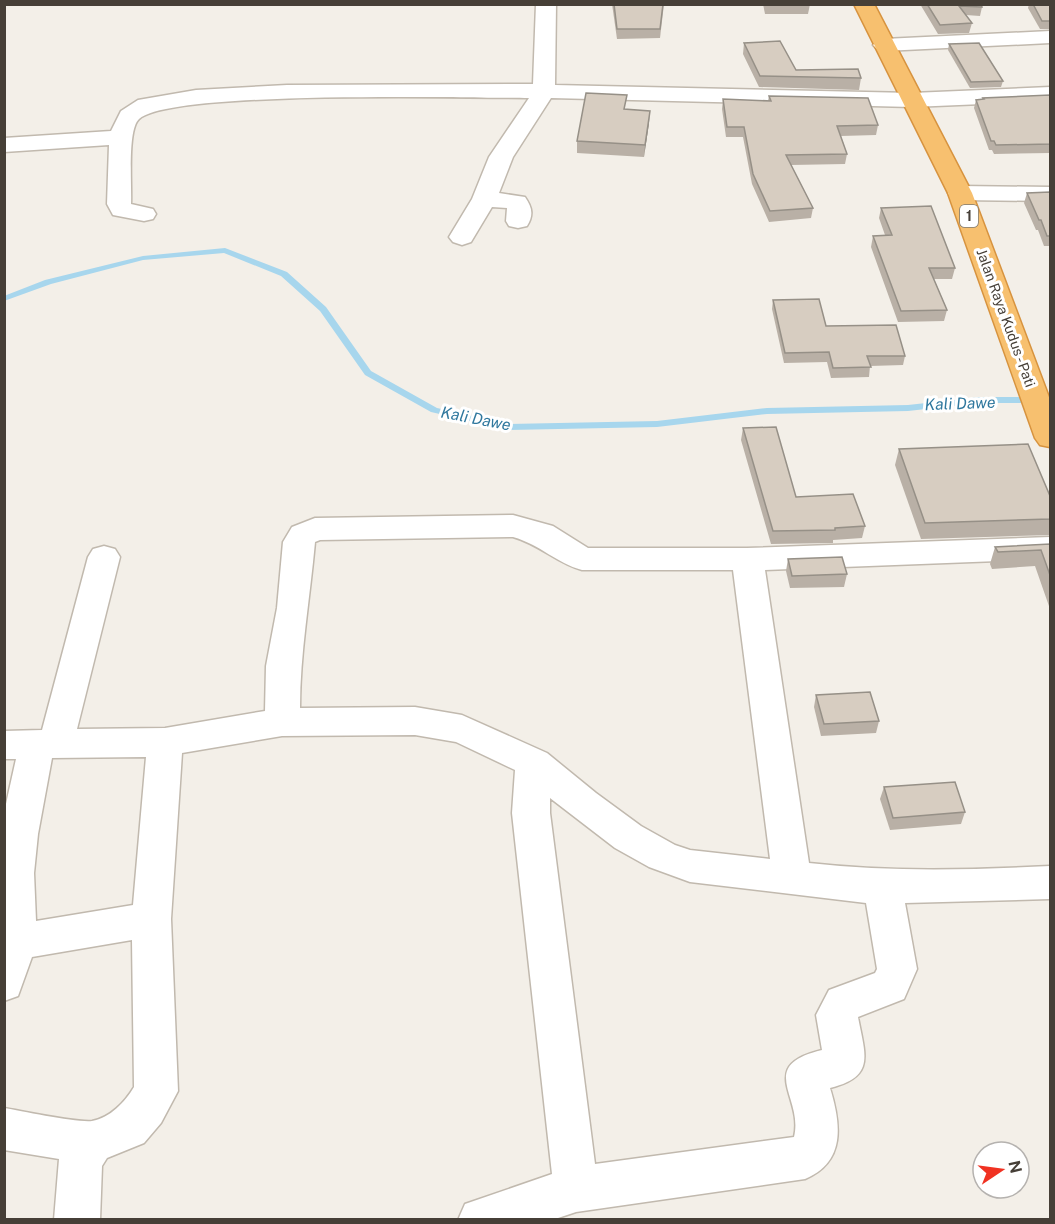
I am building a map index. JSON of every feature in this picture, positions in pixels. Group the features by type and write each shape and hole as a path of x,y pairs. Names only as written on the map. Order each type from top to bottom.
{"highway":[{"name":"Jalan Raya Kudus - Pati","path":"864,4 960,194 1050,438"}],"street":[{"path":"462,237 484,199 501,158 544,91 546,4"},
{"path":"885,45 1050,38"},
{"path":"144,214 122,210 119,204 123,127 129,116 146,105 196,97 287,92 544,91 912,100 1050,94"},
{"path":"4,145 121,137"},
{"path":"960,194 1050,194"},
{"path":"484,199 516,202 520,210 518,220"},
{"path":"282,722 283,666 293,608 299,542 309,531 513,526 542,534 582,559 747,559 1050,548"},
{"path":"4,983 17,941 15,873 32,744 104,557"},
{"path":"747,559 792,877"},
{"path":"32,744 165,742 282,722 416,721 462,729 534,763 583,804 628,837 662,856 690,866 866,886 981,886 1050,883"},
{"path":"4,1129 91,1143 128,1128 147,1108 156,1091 151,919 165,742"},
{"path":"534,763 531,813 576,1189"},
{"path":"481,1220 576,1189 805,1157 813,1151 818,1128 806,1079 811,1073 840,1066 844,1061 837,1015 844,1003 890,986 897,969 883,885"},
{"path":"17,941 53,938 97,927 151,919"},
{"path":"77,1220 80,1162 91,1143"}],"building":[{"path":"614,4 663,4 660,29 617,29"},
{"path":"927,4 981,4 982,7 959,6 972,23 940,25"},
{"path":"1033,4 1050,4 1050,21 1042,21"},
{"path":"780,41 796,70 858,69 861,78 760,76 744,43"},
{"path":"979,43 1003,81 971,82 949,44"},
{"path":"586,93 627,95 624,109 650,111 645,145 577,141"},
{"path":"1050,95 1050,144 996,145 994,141 991,141 976,100"},
{"path":"769,96 868,98 878,125 837,126 847,154 786,155 813,208 770,211 753,174 744,127 727,127 723,99 771,101"},
{"path":"1050,192 1050,236 1047,236 1027,193"},
{"path":"931,206 955,268 929,268 947,310 901,311 873,236 892,235 881,208"},
{"path":"819,299 826,326 896,325 905,356 867,356 871,367 833,368 829,352 785,353 773,300"},
{"path":"776,427 796,497 853,494 865,526 835,528 835,530 773,531 743,428"},
{"path":"1028,444 1050,496 1050,519 925,523 899,449"},
{"path":"1050,544 1050,575 1041,550 998,552 995,547"},
{"path":"842,557 847,574 792,576 788,559"},
{"path":"870,692 879,721 824,724 816,695"},
{"path":"955,782 965,812 893,818 884,787"}],"waterway":[{"name":"Kali Dawe","path":"4,299 48,282 143,258 225,250 284,274 323,309 368,373 434,410 509,427 657,424 767,411 908,408 980,400 1050,400"}]}
